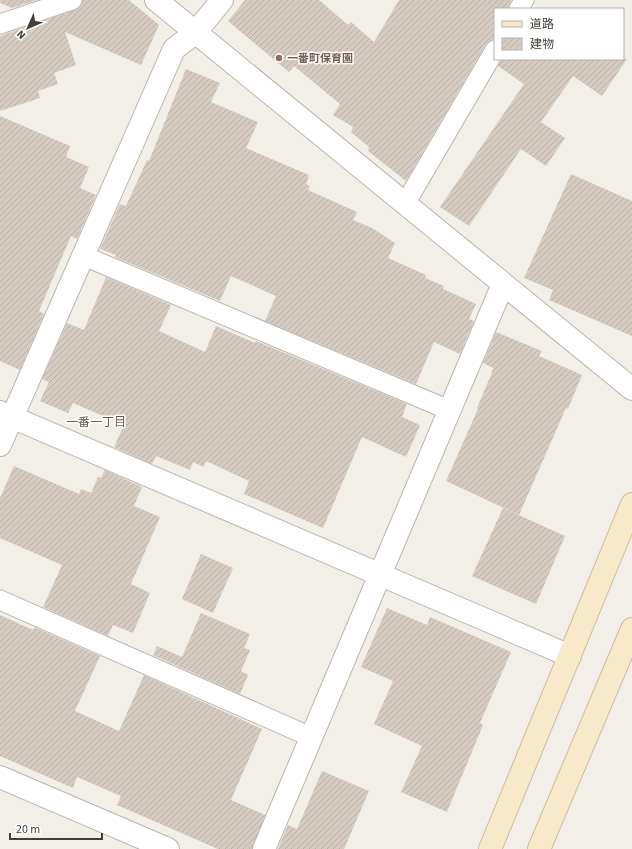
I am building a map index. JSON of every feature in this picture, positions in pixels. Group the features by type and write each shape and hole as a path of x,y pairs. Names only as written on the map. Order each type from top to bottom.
{"street":[{"path":"156,0 632,389"},
{"path":"0,445 6,415 84,256 174,50 195,33 222,0"},
{"path":"264,849 503,284"},
{"path":"6,415 570,656"},
{"path":"490,849 632,504"},
{"path":"539,849 632,629"},
{"path":"0,777 168,849"}],"lane":[{"path":"0,24 72,0"},
{"path":"404,204 494,52"},
{"path":"84,256 449,410"},
{"path":"0,600 311,737"}],"building":[{"path":"0,0 37,0 12,8 0,3"},
{"path":"83,0 129,0 159,25 141,65 65,32 76,65 54,73 58,84 38,91 40,98 0,111 0,36 75,10 80,7"},
{"path":"245,0 319,0 348,25 351,22 374,42 399,0 511,0 508,8 494,8 494,39 486,44 406,181 368,151 369,147 351,132 353,127 333,115 340,104 294,66 289,72 228,21"},
{"path":"627,59 602,96 573,76 541,122 565,138 546,166 521,149 469,226 440,207 524,84 498,66 501,60"},
{"path":"186,69 220,83 211,102 258,122 246,148 309,175 306,184 310,186 308,190 357,212 353,220 372,228 395,243 388,258 426,275 425,278 444,286 443,289 476,304 469,319 474,321 460,354 434,342 416,384 265,321 276,296 231,276 220,301 115,257 116,255 100,249 120,204 126,206 147,160 149,161"},
{"path":"0,116 70,146 66,157 89,167 80,188 96,195 77,239 71,236 39,311 44,314 20,370 0,361"},
{"path":"571,174 632,201 632,336 549,300 553,290 524,278"},
{"path":"106,277 171,305 159,331 205,352 216,326 255,343 256,341 407,404 402,417 420,425 406,457 362,437 323,528 244,494 249,481 206,461 204,467 193,462 190,470 156,456 152,464 114,447 124,425 73,403 68,413 40,401 49,382 42,379 67,323 84,330"},
{"path":"496,332 542,351 539,356 582,375 519,515 446,481 478,409 477,408 491,375 493,368 483,363"},
{"path":"14,466 79,494 81,489 91,493 98,477 101,478 105,470 142,487 134,506 160,517 131,584 150,593 133,633 113,625 108,636 43,607 62,565 0,538 0,498"},
{"path":"503,508 565,536 536,604 472,576"},
{"path":"201,554 233,568 213,613 182,599"},
{"path":"387,608 427,625 430,617 511,652 480,723 483,725 447,812 401,792 422,746 374,724 393,681 361,667"},
{"path":"201,613 250,634 244,648 250,650 241,671 248,675 240,694 153,655 157,646 182,657"},
{"path":"0,615 33,630 34,627 100,656 75,711 119,731 144,675 262,729 231,800 265,815 252,849 218,849 117,805 121,796 77,777 73,788 0,756"},
{"path":"322,771 369,791 344,849 278,849 288,825 297,829"}],"place":[{"name":"一番町保育園","path":"279,58"}],"district":[{"name":"一番一丁目","path":"96,422"}]}
